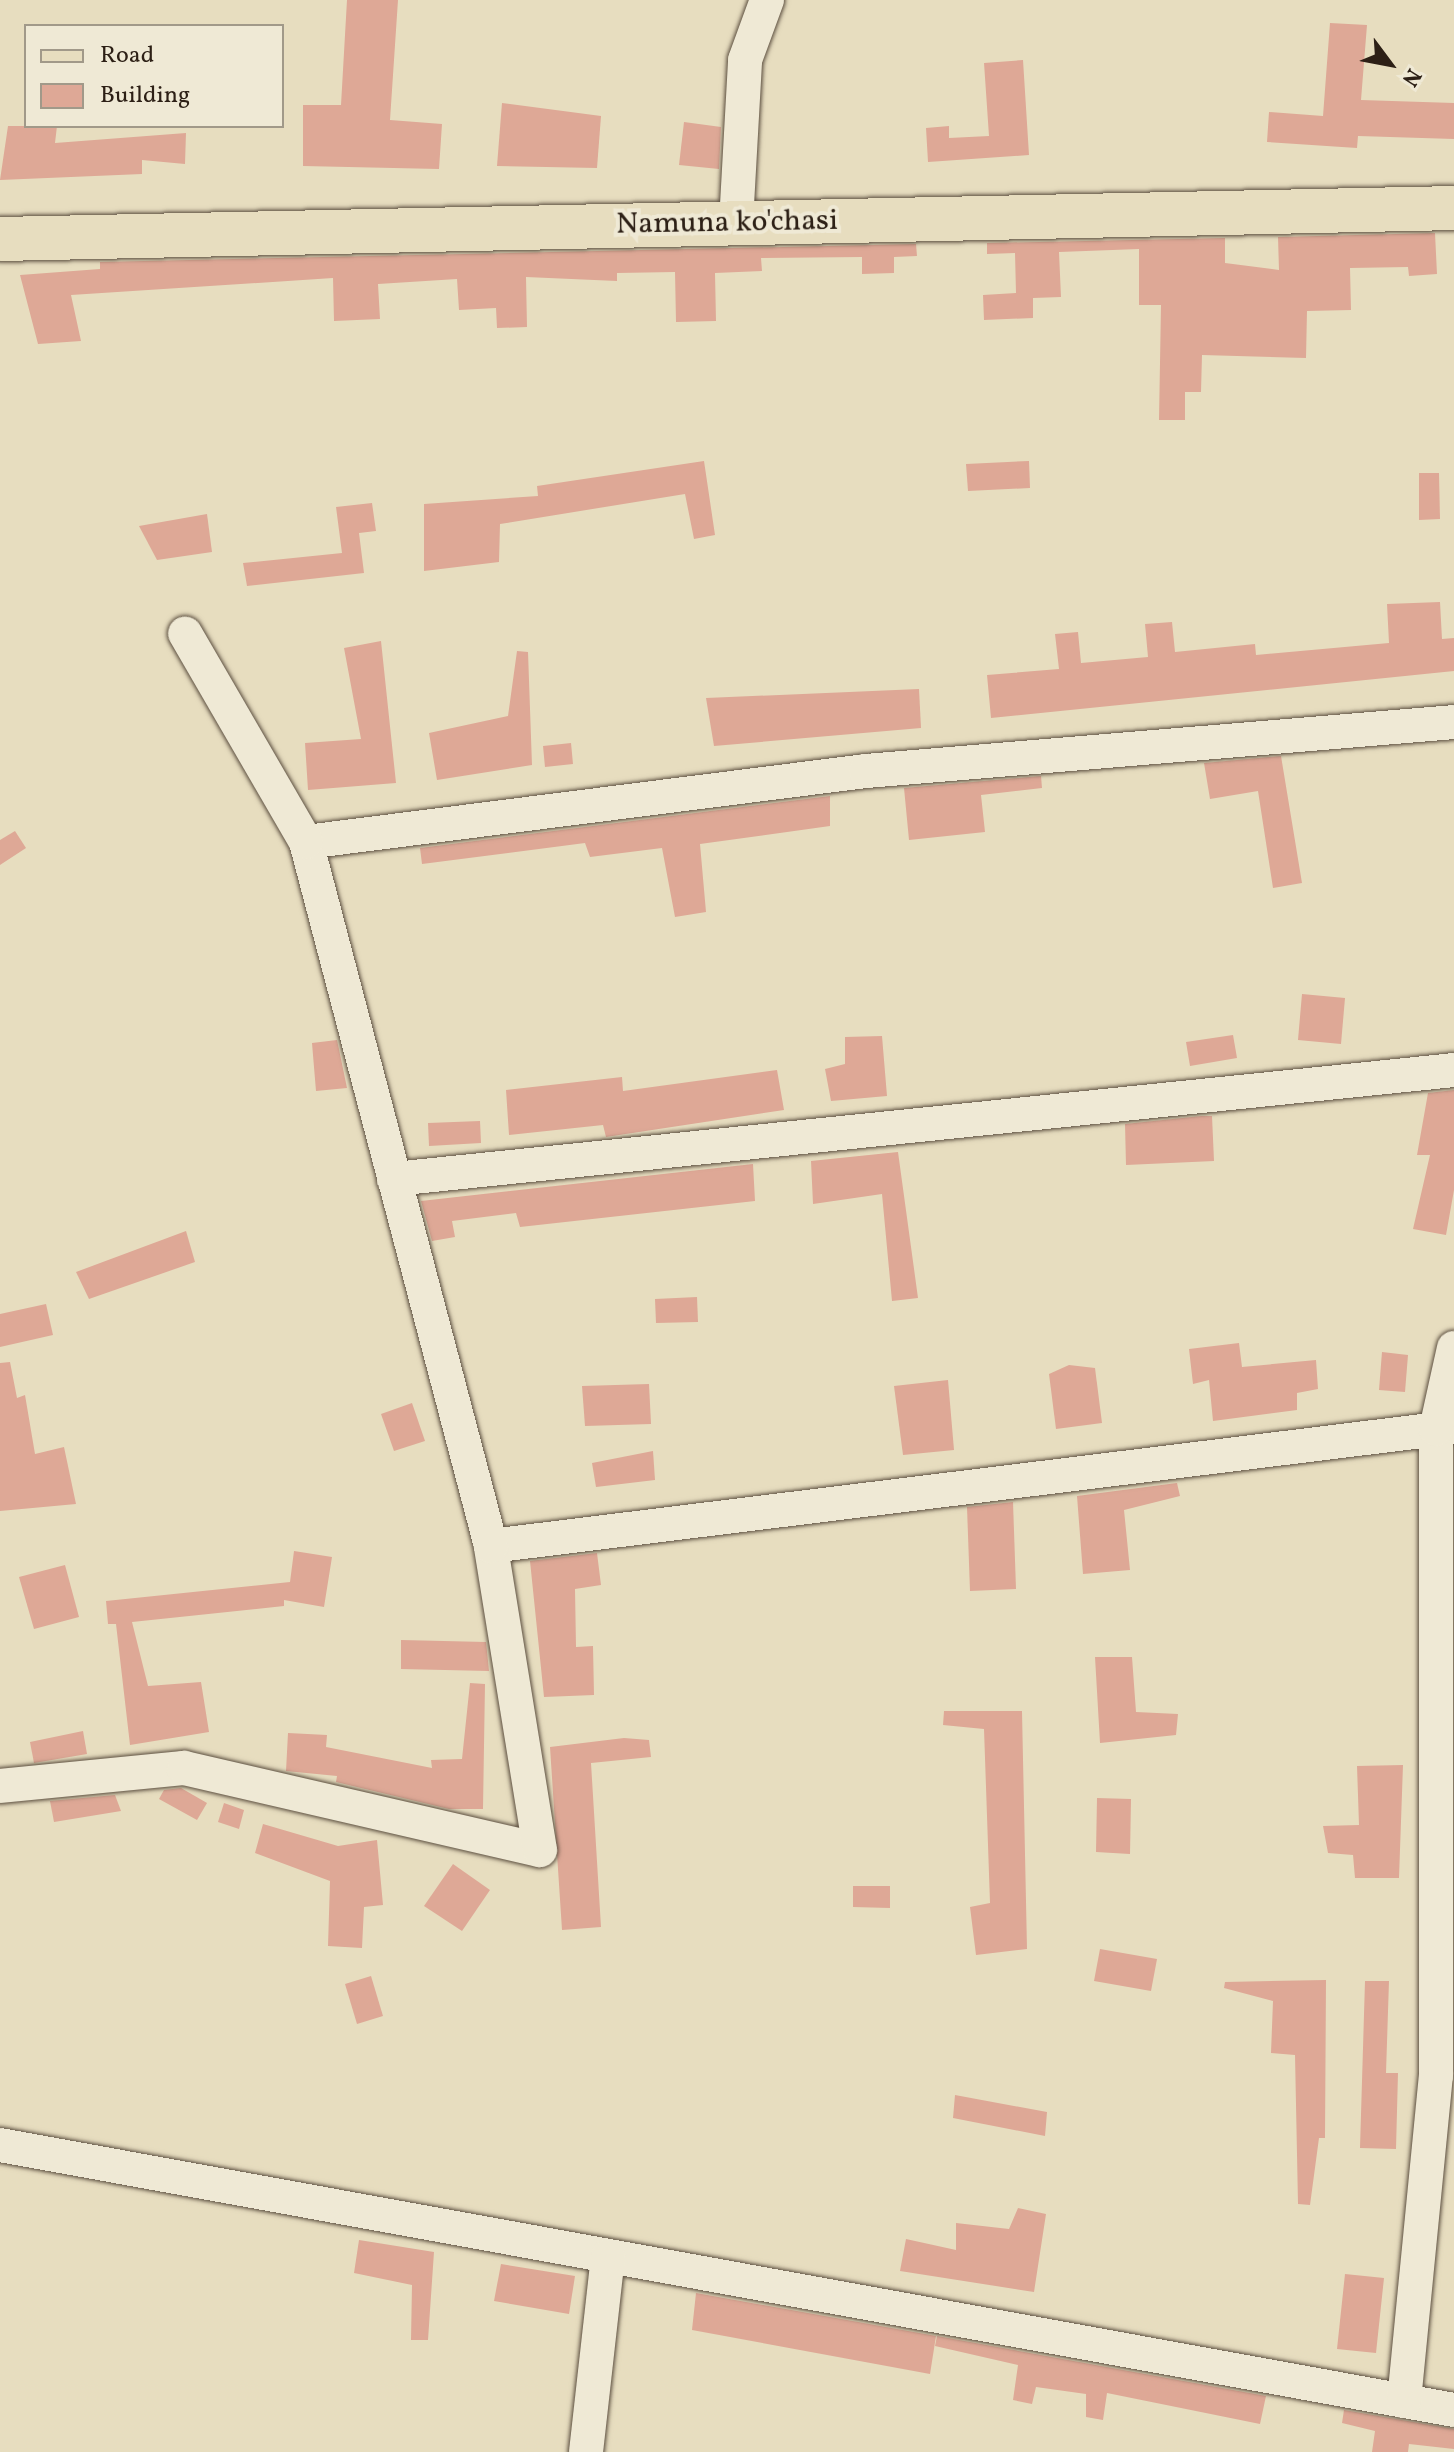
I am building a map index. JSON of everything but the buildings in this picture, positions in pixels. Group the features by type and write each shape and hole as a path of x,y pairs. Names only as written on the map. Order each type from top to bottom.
{"main road":[{"name":"Namuna ko'chasi","path":"0,239 1454,208"}],"street":[{"path":"736,223 745,60 767,0"},
{"path":"0,1786 184,1768 540,1850 491,1546 306,842 185,633"},
{"path":"306,842 866,771 1454,722"},
{"path":"394,1179 1454,1070"},
{"path":"1404,2401 1436,2076 1445,1428 1454,1348"},
{"path":"491,1546 1445,1428"},
{"path":"0,2145 1454,2410"},
{"path":"586,2452 608,2256"}]}
